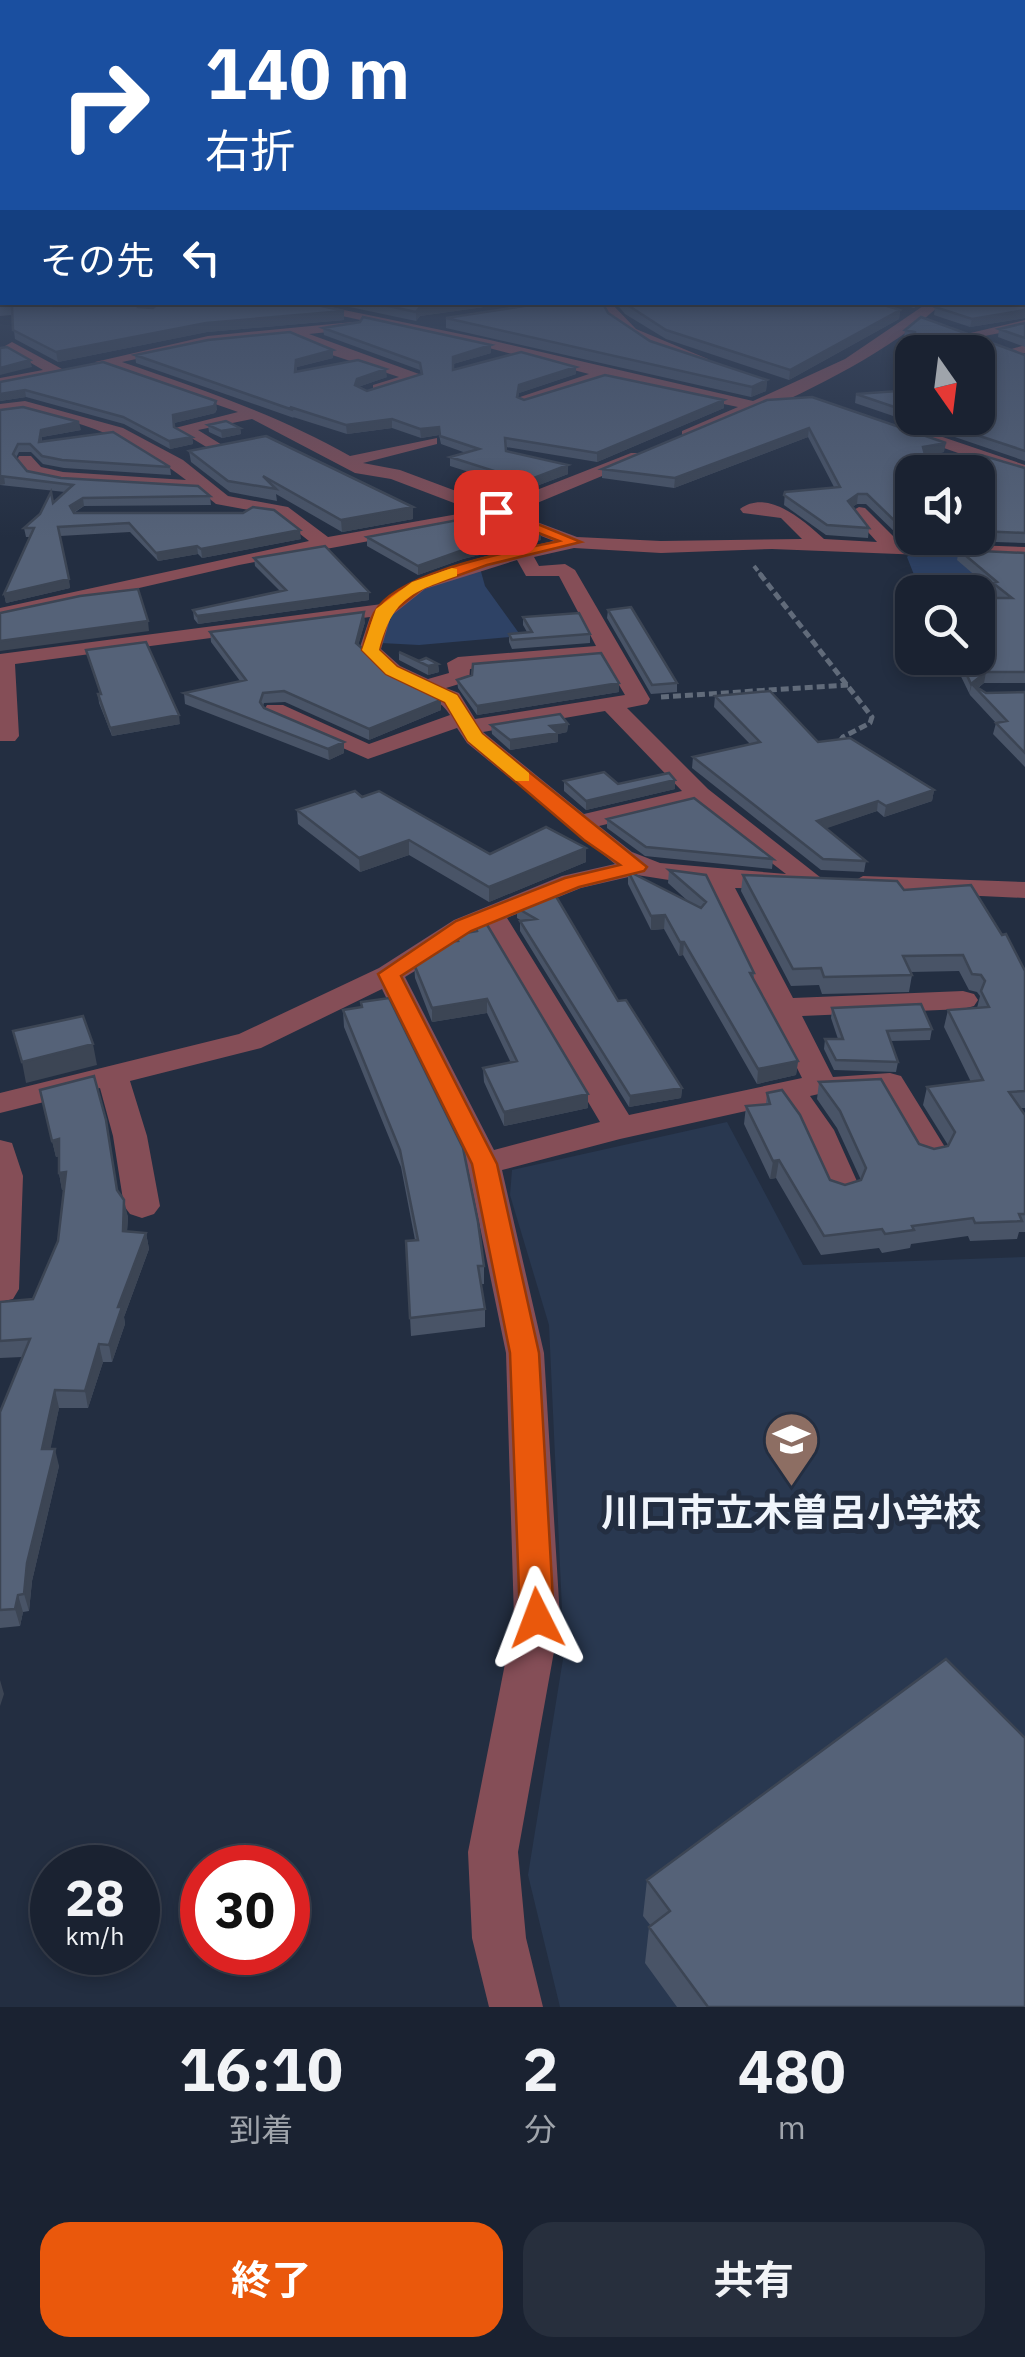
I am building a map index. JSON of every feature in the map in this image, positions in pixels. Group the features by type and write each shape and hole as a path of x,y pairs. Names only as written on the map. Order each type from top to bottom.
{"street":[{"path":"27,351 56,372"},
{"path":"157,351 98,363 254,414 296,432 346,462 394,474 574,542"},
{"path":"299,358 334,351 414,377 366,392"},
{"path":"515,351 753,406"},
{"path":"684,351 720,365"},
{"path":"7,736 1,653 14,639 2,614 324,544 496,512 565,488 789,390 854,351"},
{"path":"490,362 521,352"},
{"path":"321,369 358,360"},
{"path":"0,382 73,368"},
{"path":"526,400 604,374"},
{"path":"764,380 820,400"},
{"path":"0,409 25,406 116,431 167,458 222,500 282,511 324,544"},
{"path":"219,448 183,428 254,414"},
{"path":"890,424 981,455"},
{"path":"83,438 116,431"},
{"path":"258,440 296,432"},
{"path":"346,462 431,441"},
{"path":"167,458 238,444"},
{"path":"53,456 19,461 36,471 204,486"},
{"path":"995,460 1025,470"},
{"path":"80,463 108,480"},
{"path":"565,464 600,472"},
{"path":"536,478 565,488"},
{"path":"749,508 786,513 819,545"},
{"path":"211,514 272,509"},
{"path":"859,512 894,548"},
{"path":"1,653 386,609 418,585 483,562 574,542 645,547 894,548"},
{"path":"995,548 1025,553"},
{"path":"275,710 368,752 465,722 638,700 566,570 533,572 522,553"},
{"path":"386,609 370,650 392,671 451,698 475,738 578,824 637,867"},
{"path":"428,686 461,676 458,663 610,651"},
{"path":"610,704 699,794 812,882"},
{"path":"578,824 699,794"},
{"path":"0,1102 250,1041 389,974 464,926 572,882 637,867 717,878 1025,890"},
{"path":"717,878 782,1008 817,1130 843,1188"},
{"path":"491,916 620,1128"},
{"path":"389,974 484,1164 525,1353 537,1618 493,1852 499,1938 516,2007"},
{"path":"782,1008 963,1000"},
{"path":"113,1076 130,1136 142,1206"},
{"path":"484,1164 620,1128 805,1088 890,1082 931,1152"},
{"path":"0,1150 6,1176 0,1289"}],"path":[{"path":"738,545 872,717 861,730 843,736 838,751"},
{"path":"638,700 849,685"}],"shaded area":[{"path":"1025,556 1025,629 995,621 995,575 914,575 907,557"},
{"path":"480,568 485,586 521,636 419,645 381,643 395,608 428,586"},
{"name":"川口市立木曽呂小学校","path":"727,1122 803,1265 1025,1257 1025,2007 560,2007 528,1875 564,1653 549,1325 510,1195 512,1170"}],"building":[{"path":"0,351 13,351 30,360 0,368"},
{"path":"156,351 331,351 296,360 295,372 358,360 386,369 357,379 355,385 367,391 422,374 420,363 386,351 473,351 453,357 453,370 521,352 576,367 519,385 517,397 524,400 605,375 724,400 597,453 505,438 506,451 568,465 526,481 450,457 479,449 440,436 439,427 420,429 392,419 346,425 135,355"},
{"path":"591,351 679,351 767,380 752,387"},
{"path":"730,351 825,351 790,370"},
{"path":"995,351 1025,355 1025,451 977,435 995,435"},
{"path":"103,362 216,401 214,406 173,415 174,427 192,437 169,441 123,417 25,390 0,394 0,382"},
{"path":"895,391 895,407 856,394"},
{"path":"812,397 895,425 895,435 923,435 946,443 923,447 925,455 895,455 895,521 867,494 858,494 848,501 869,528 827,525 784,495 840,487 809,428 675,478 602,469 767,400"},
{"path":"23,407 79,422 41,430 39,442 113,432 170,467 62,460 42,456 30,444 18,444 13,454 27,471 61,478 198,486 210,496 83,498 70,506 74,513 243,513 253,507 274,510 300,530 201,549 197,546 156,553 129,523 58,527 69,579 4,594 34,528 24,528 40,514 51,492 53,503 73,485 0,476 0,410"},
{"path":"226,421 240,428 221,431 208,425"},
{"path":"266,436 413,507 341,520 263,476 276,489 228,481 189,451"},
{"path":"995,459 1025,468 1025,533 995,532"},
{"path":"490,514 541,531 463,550 418,566 367,537"},
{"path":"325,546 369,592 197,616 193,610 286,590 254,558"},
{"path":"1025,553 1025,672 995,672 995,598 1012,598 995,585 995,575 989,575 965,555"},
{"path":"138,589 148,621 0,641 0,613 80,596"},
{"path":"631,607 677,683 652,685 608,610"},
{"path":"364,612 356,643 380,664 441,700 369,729 284,691 263,693 260,702 264,708 344,742 328,749 184,693 246,680 210,632"},
{"path":"579,613 590,634 512,640 509,634 532,632 523,617"},
{"path":"146,642 179,715 110,728 86,650"},
{"path":"399,652 419,661 426,658 438,664 428,666"},
{"path":"601,653 619,683 477,706 457,680 472,675 473,664"},
{"path":"967,675 982,675 971,684"},
{"path":"972,684 986,693 1025,692 1025,753 996,723 1007,721"},
{"path":"770,691 818,742 850,738 934,790 886,806 878,801 817,821 866,861 823,859 693,757 760,742 715,696"},
{"path":"560,714 568,724 550,726 558,733 510,740 491,725"},
{"path":"604,772 618,784 669,773 675,780 586,801 564,781"},
{"path":"355,791 362,797 379,791 490,854 546,827 586,848 489,887 409,840 359,858 297,810"},
{"path":"694,798 773,859 646,847 607,819"},
{"path":"669,870 706,875 754,973 750,973 798,1061 758,1069 684,942 680,942 665,915 651,916 628,871 701,908 706,902"},
{"path":"743,875 897,881 904,890 971,885 1002,935 1006,934 1025,971 1025,1091 1009,1092 1025,1115 1025,1214 1019,1214 1022,1221 975,1223 973,1218 912,1226 914,1230 885,1234 882,1229 824,1236 779,1160 773,1161 746,1106 770,1104 767,1093 782,1090 800,1115 830,1180 845,1185 861,1180 866,1168 840,1111 819,1082 881,1079 919,1144 934,1149 948,1146 955,1132 927,1087 983,1080 948,1010 989,1007 981,991 985,981 981,975 972,974 963,955 903,956 912,975 824,977 821,968 793,969"},
{"path":"554,893 618,1001 626,1000 682,1088 630,1096 520,921 536,919 517,908"},
{"path":"486,923 588,1094 504,1112 483,1068 517,1061 487,999 432,1008 414,964 437,952 446,942 458,941 456,936 477,931 475,925"},
{"path":"389,998 463,1148 478,1222 484,1266 478,1266 485,1309 410,1318 406,1241 418,1240 400,1150 343,1010 362,1007 361,1002"},
{"path":"921,1004 932,1029 887,1031 898,1062 836,1060 825,1039 843,1039 832,1008"},
{"path":"83,1016 93,1044 22,1062 13,1031"},
{"path":"94,1076 106,1120 117,1190 124,1200 123,1231 146,1233 118,1307 122,1307 109,1345 99,1344 85,1391 55,1390 42,1449 55,1449 27,1563 24,1594 18,1595 15,1609 0,1610 0,1412 30,1339 0,1341 0,1302 33,1299 58,1241 66,1172 59,1173 59,1139 52,1141 40,1090"},
{"path":"946,1659 1025,1738 1025,2007 708,2007 649,1927 670,1911 647,1880"}],"slow traffic":[{"path":"452,573 418,585 382,613 370,650 392,671 451,698 475,738 523,777"}],"place":[{"name":"川口市立木曽呂小学校","path":"791,1489"}],"route":[{"path":"496,512 574,542 483,562 418,585 382,613 370,650 392,671 451,698 475,738 591,836 637,867 572,882 464,926 389,974 484,1164 525,1353 537,1618"}]}
